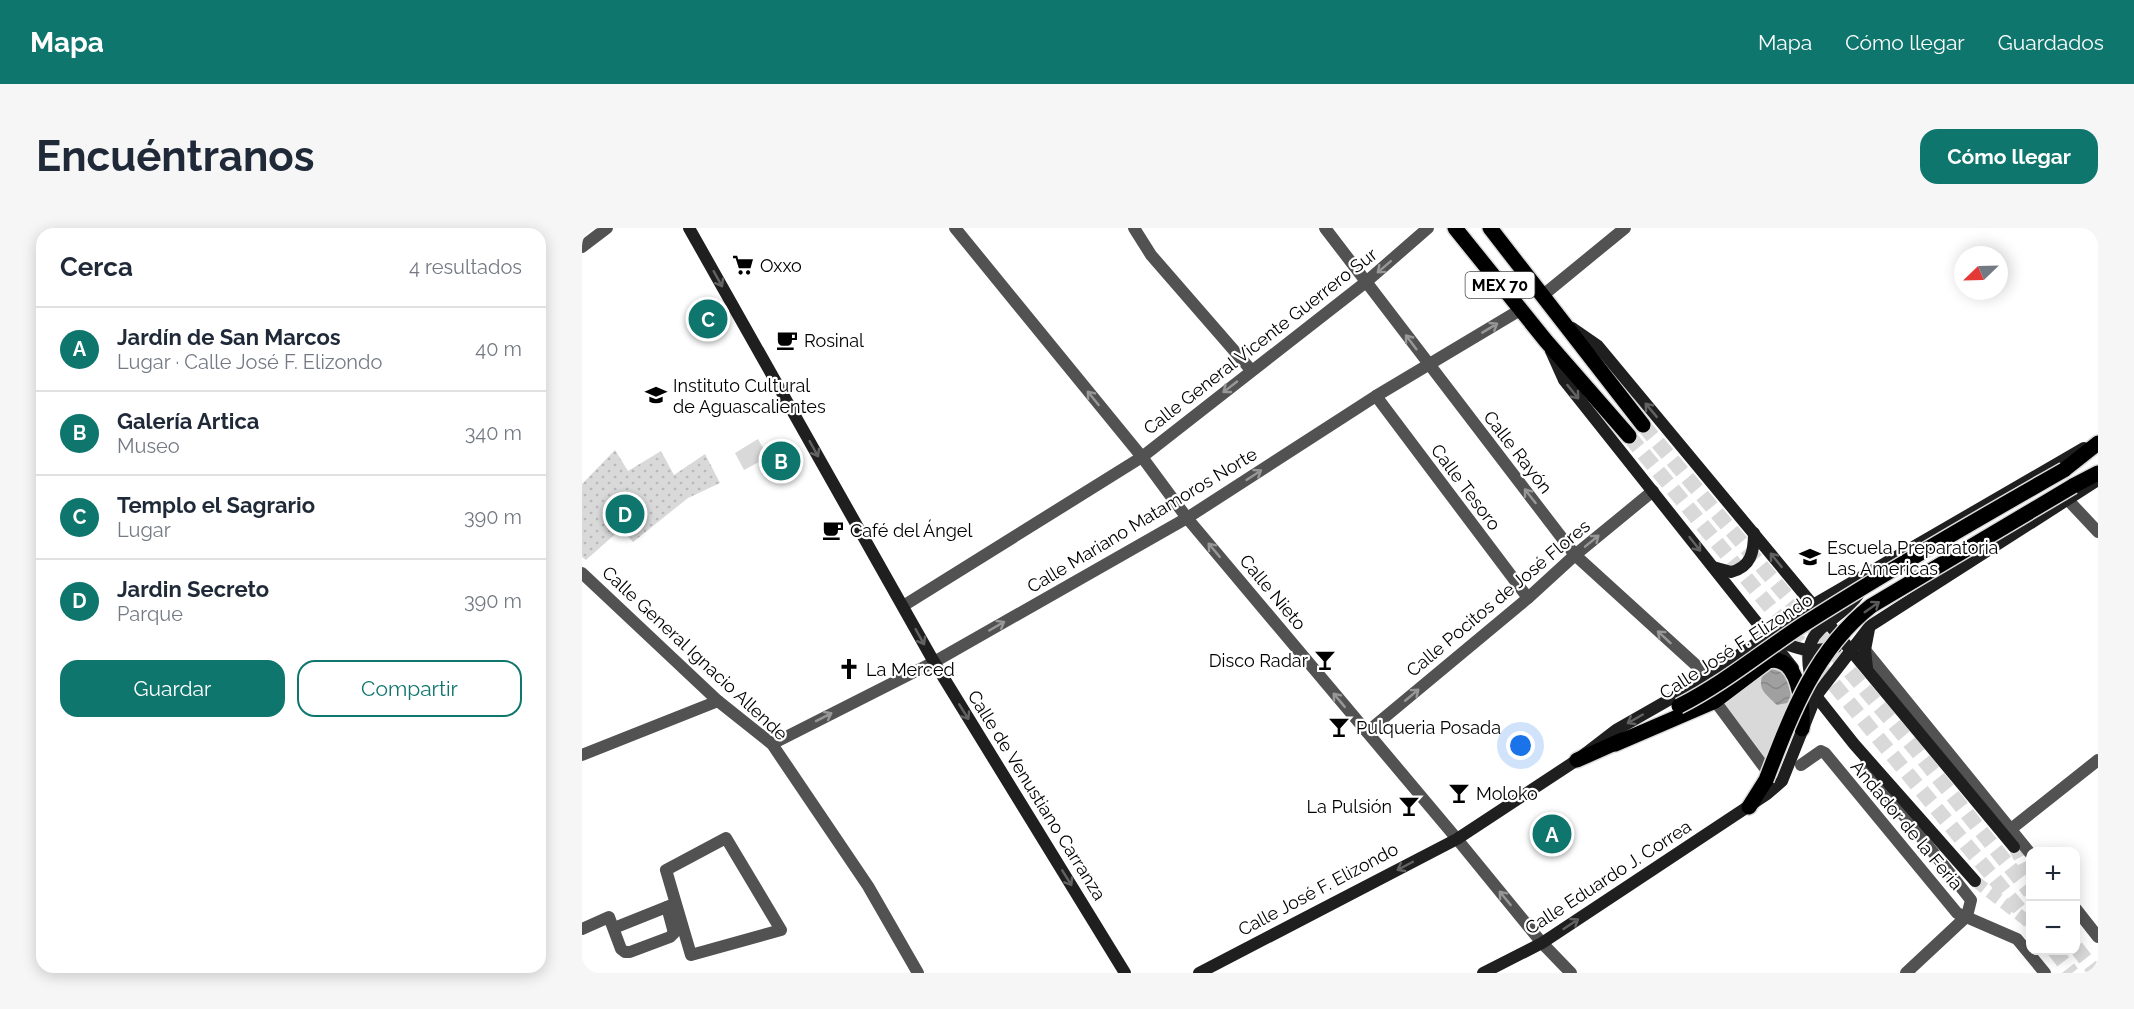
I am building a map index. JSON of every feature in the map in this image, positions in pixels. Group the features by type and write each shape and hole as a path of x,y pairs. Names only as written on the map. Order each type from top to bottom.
{"main road":[{"name":"MEX 70","path":"1455,228 1520,310 1629,436"},
{"name":"MEX 70","path":"1490,228 1643,425"},
{"name":"Calle José F. Elizondo","path":"1577,760 1615,744 1679,706 1706,693 1799,627 1915,555 2064,470 2098,441"},
{"path":"1749,807 1803,691 1826,654 1849,625 1872,606 2070,493 2098,472"},
{"path":"1615,744 1715,701 1768,661 1775,660 1782,662 1793,674 1798,686 1802,707 1802,729"}],"street":[{"path":"582,247 607,228"},
{"name":"Calle de Venustiano Carranza","path":"689,228 934,662 1125,973"},
{"name":"Calle Nieto","path":"955,228 1142,457 1187,518 1542,943 1571,973"},
{"path":"1134,228 1151,255 1251,370"},
{"name":"Calle Rayón","path":"1325,228 1575,555 1707,676"},
{"name":"Calle General Vicente Guerrero Sur","path":"903,606 1142,457 1366,282 1428,228"},
{"path":"1542,296 1625,228"},
{"name":"Calle Mariano Matamoros Norte","path":"772,744 934,662 1187,518 1376,396 1520,310"},
{"name":"MEX 70","path":"1563,322 1598,346 2014,847"},
{"name":"MEX 70","path":"1546,341 1564,380 1712,567 1854,744 1975,881"},
{"name":"Calle Tesoro","path":"1376,396 1528,598"},
{"path":"1577,760 1616,730 1707,676 1813,605 2098,441"},
{"path":"1867,670 1865,650 1870,626 2070,493 2098,480"},
{"name":"Calle Pocitos de José Flores","path":"1367,732 1653,491"},
{"path":"2070,493 2098,532"},
{"path":"1712,567 1731,572 1746,566 1753,551 1754,533"},
{"path":"1815,696 1808,650 1814,636 1857,597 1880,565"},
{"name":"Calle General Ignacio Allende","path":"582,573 718,701 772,744 868,886 918,973"},
{"name":"Calle Eduardo J. Correa","path":"1483,973 1542,943 1749,807 1782,781 1815,696 1848,647 1870,626"},
{"path":"1768,635 1797,649 1848,647"},
{"path":"1865,650 2026,847"},
{"path":"582,755 718,701"},
{"path":"1715,701 1765,773"},
{"path":"1802,729 1814,719 1824,717 1835,720"},
{"path":"1854,744 1882,788 1971,900 1967,916 1906,973"},
{"name":"Andador de la Feria","path":"1802,765 1817,753 1821,751 1825,753 1957,913 2017,939 2045,973"},
{"name":"Calle José F. Elizondo","path":"1199,973 1457,839 1577,760"},
{"path":"2011,829 2098,760"},
{"path":"582,929 609,917 625,952 670,937 674,933 674,927 666,870 726,838 782,930 691,955 671,905"},
{"path":"614,928 671,905"},
{"path":"2080,914 2098,937"}],"shaded area":[{"path":"758,439 768,457 744,470 735,453"},
{"path":"615,450 628,471 661,451 674,475 705,454 720,483 688,498 633,542 621,529 586,560 582,557 582,484"},
{"path":"1778,666 1787,671 1795,698 1763,775 1714,707 1770,667"}],"water":[{"path":"1772,669 1783,674 1790,682 1791,692 1787,703 1777,705 1761,687 1764,672"}],"tunnel":[{"path":"1643,425 1915,749 2026,887"},
{"path":"1629,436 2026,917"},
{"path":"2014,847 2026,871"},
{"path":"1975,881 2026,920"},
{"path":"2080,952 2096,973"},
{"path":"2058,955 2072,973"}],"place":[{"name":"Oxxo","path":"743,265"},
{"name":"Templo el Sagrario","path":"708,319"},
{"name":"Rosinal","path":"787,340"},
{"name":"Instituto Cultural de Aguascalientes","path":"656,395"},
{"name":"Galería Artica","path":"781,461"},
{"name":"Jardin Secreto","path":"625,514"},
{"name":"Café del Ángel","path":"833,530"},
{"name":"Escuela Preparatoria Las Americas","path":"1810,557"},
{"name":"Disco Radar","path":"1325,660"},
{"name":"La Merced","path":"849,669"},
{"name":"Pulqueria Posada","path":"1339,727"},
{"name":"Moloko","path":"1459,793"},
{"name":"La Pulsión","path":"1409,806"},
{"name":"Jardín de San Marcos","path":"1552,834"}]}
